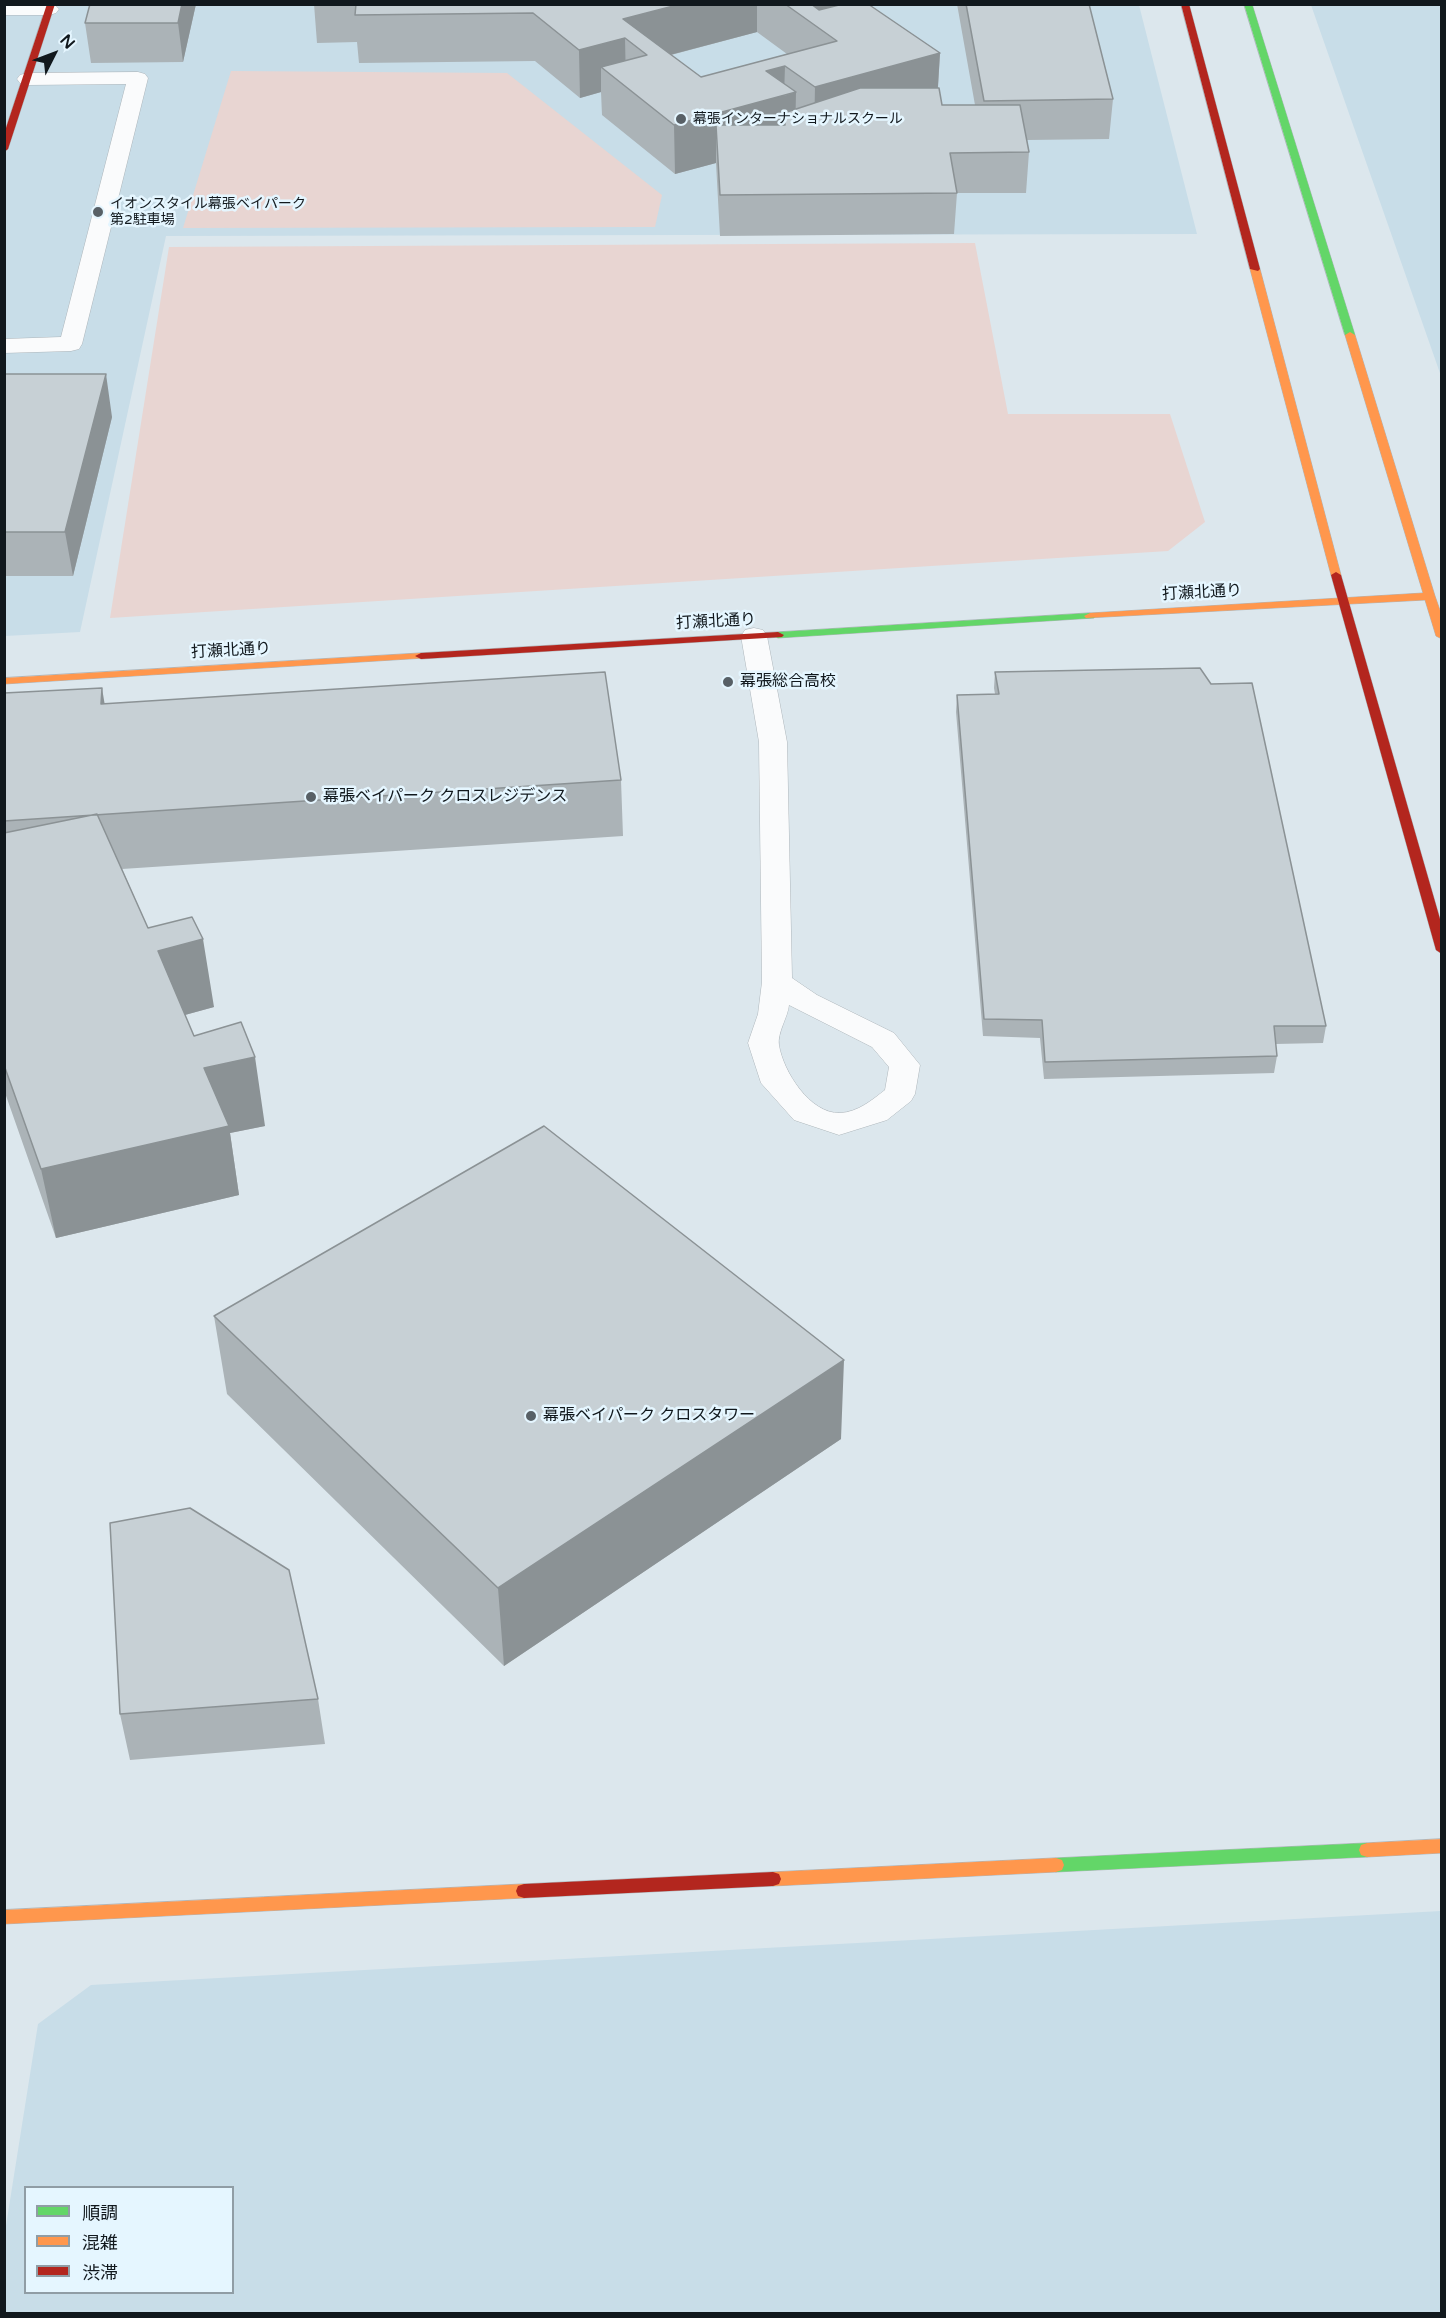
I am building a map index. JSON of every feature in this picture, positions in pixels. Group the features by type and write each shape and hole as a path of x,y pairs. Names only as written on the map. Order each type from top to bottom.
{"street":[{"path":"1185,4 1342,600 1442,950"},
{"path":"1248,4 1442,636"},
{"path":"4,149 11,108 27,79 50,7"},
{"name":"打瀬北通り","path":"4,681 1430,596"},
{"path":"4,1917 1442,1846"}],"lane":[{"path":"4,9 50,7"},
{"path":"4,346 70,344 138,78 27,79"},
{"path":"754,636 772,742 777,982 773,1014 763,1043 776,1083 805,1113 839,1124 876,1113 900,1094 905,1065 882,1040 806,1002 777,982"}],"shaded area":[{"name":"幕張インターナショナルスクール","path":"5,5 1139,5 1197,234 166,236 80,632 5,636"},
{"path":"1311,5 1441,5 1441,376"},
{"path":"231,71 507,73 662,195 655,227 183,228"},
{"path":"975,243 1008,414 1170,414 1205,522 1168,551 110,618 169,247"},
{"path":"1441,1911 1441,2313 5,2313 5,2232 38,2024 91,1985"}],"building":[{"path":"90,4 182,4 178,23 85,23"},
{"path":"356,4 681,4 623,19 701,77 837,41 785,4 811,4 819,10 843,4 868,4 940,53 815,87 785,66 766,71 796,92 674,125 601,67 647,55 625,38 579,50 533,13 355,15"},
{"path":"966,4 1089,4 1113,99 984,101"},
{"path":"860,88 939,88 942,105 1020,105 1029,152 950,153 957,193 720,195 716,125 785,125 784,113"},
{"path":"4,374 106,374 65,532 4,532"},
{"path":"1200,668 1211,684 1252,683 1326,1026 1274,1026 1277,1056 1045,1062 1042,1020 984,1019 957,695 999,694 995,672"},
{"path":"605,672 621,780 4,821 4,693 102,688 101,704"},
{"path":"97,814 148,928 192,917 203,939 158,951 194,1036 241,1022 255,1057 204,1068 229,1126 41,1169 4,1065 4,833"},
{"name":"幕張ベイパーク クロスタワー","path":"544,1126 844,1360 498,1588 214,1316"},
{"path":"190,1508 289,1570 318,1699 120,1714 110,1523"}],"traffic: fast":[{"path":"1248,4 1350,335"},
{"path":"778,635 1090,616"},
{"path":"1056,1865 1367,1850"}],"traffic: slow":[{"path":"1255,269 1336,575"},
{"path":"1350,335 1442,636"},
{"path":"1090,616 1430,596"},
{"path":"4,681 421,656"},
{"path":"1367,1850 1442,1846"},
{"path":"773,1879 1056,1865"},
{"path":"4,1917 524,1891"}],"traffic: jam":[{"path":"4,149 51,4"},
{"path":"1185,4 1255,269"},
{"path":"1336,575 1442,950"},
{"path":"421,656 778,635"},
{"path":"524,1891 773,1879"}],"place":[{"name":"幕張インターナショナルスクール","path":"681,119"},
{"name":"イオンスタイル幕張ベイパーク 第2駐車場","path":"98,212"},
{"name":"幕張総合高校","path":"728,682"},
{"name":"幕張ベイパーク クロスレジデンス","path":"311,797"},
{"name":"幕張ベイパーク クロスタワー","path":"531,1416"}]}
